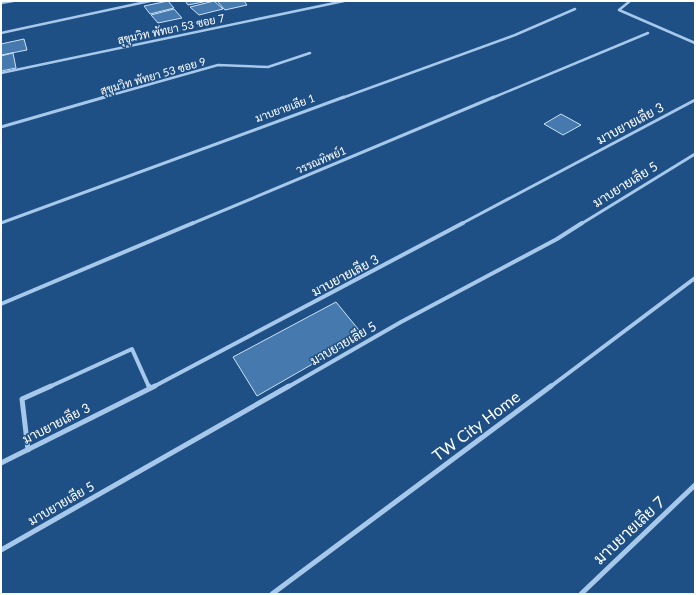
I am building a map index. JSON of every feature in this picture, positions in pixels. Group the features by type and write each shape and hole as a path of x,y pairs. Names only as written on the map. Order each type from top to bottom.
{"street":[{"path":"1,3 13,1"},
{"path":"1,33 150,1"},
{"name":"สุขุมวิท พัทยา 53 ซอย 7","path":"1,73 344,1"},
{"path":"630,1 619,10 695,43"},
{"name":"มาบยายเลีย 1","path":"1,223 515,34 575,9"},
{"name":"วรรณทิพย์1","path":"1,304 648,33"},
{"name":"สุขุมวิท พัทยา 53 ซอย 9","path":"1,127 218,65 226,64 268,67 310,53"},
{"name":"มาบยายเลีย 3","path":"1,463 394,262 695,100"},
{"name":"มาบยายเลีย 5","path":"1,550 401,322 557,239 695,154"},
{"name":"TW City Home","path":"272,594 695,278"},
{"path":"28,450 22,399 132,349 150,388"},
{"name":"มาบยายเลีย 7","path":"580,594 695,486"}],"building":[{"path":"168,1 174,8 150,14 144,6"},
{"path":"185,1 208,1 188,5"},
{"path":"214,1 223,9 199,15 190,7"},
{"path":"217,1 244,1 247,5 225,10"},
{"path":"174,9 182,18 158,23 151,15"},
{"path":"24,39 27,50 1,55 1,44"},
{"path":"13,53 16,68 1,71 1,56"},
{"path":"561,114 581,125 563,135 544,124"},
{"path":"336,302 363,335 257,396 233,357"}]}
